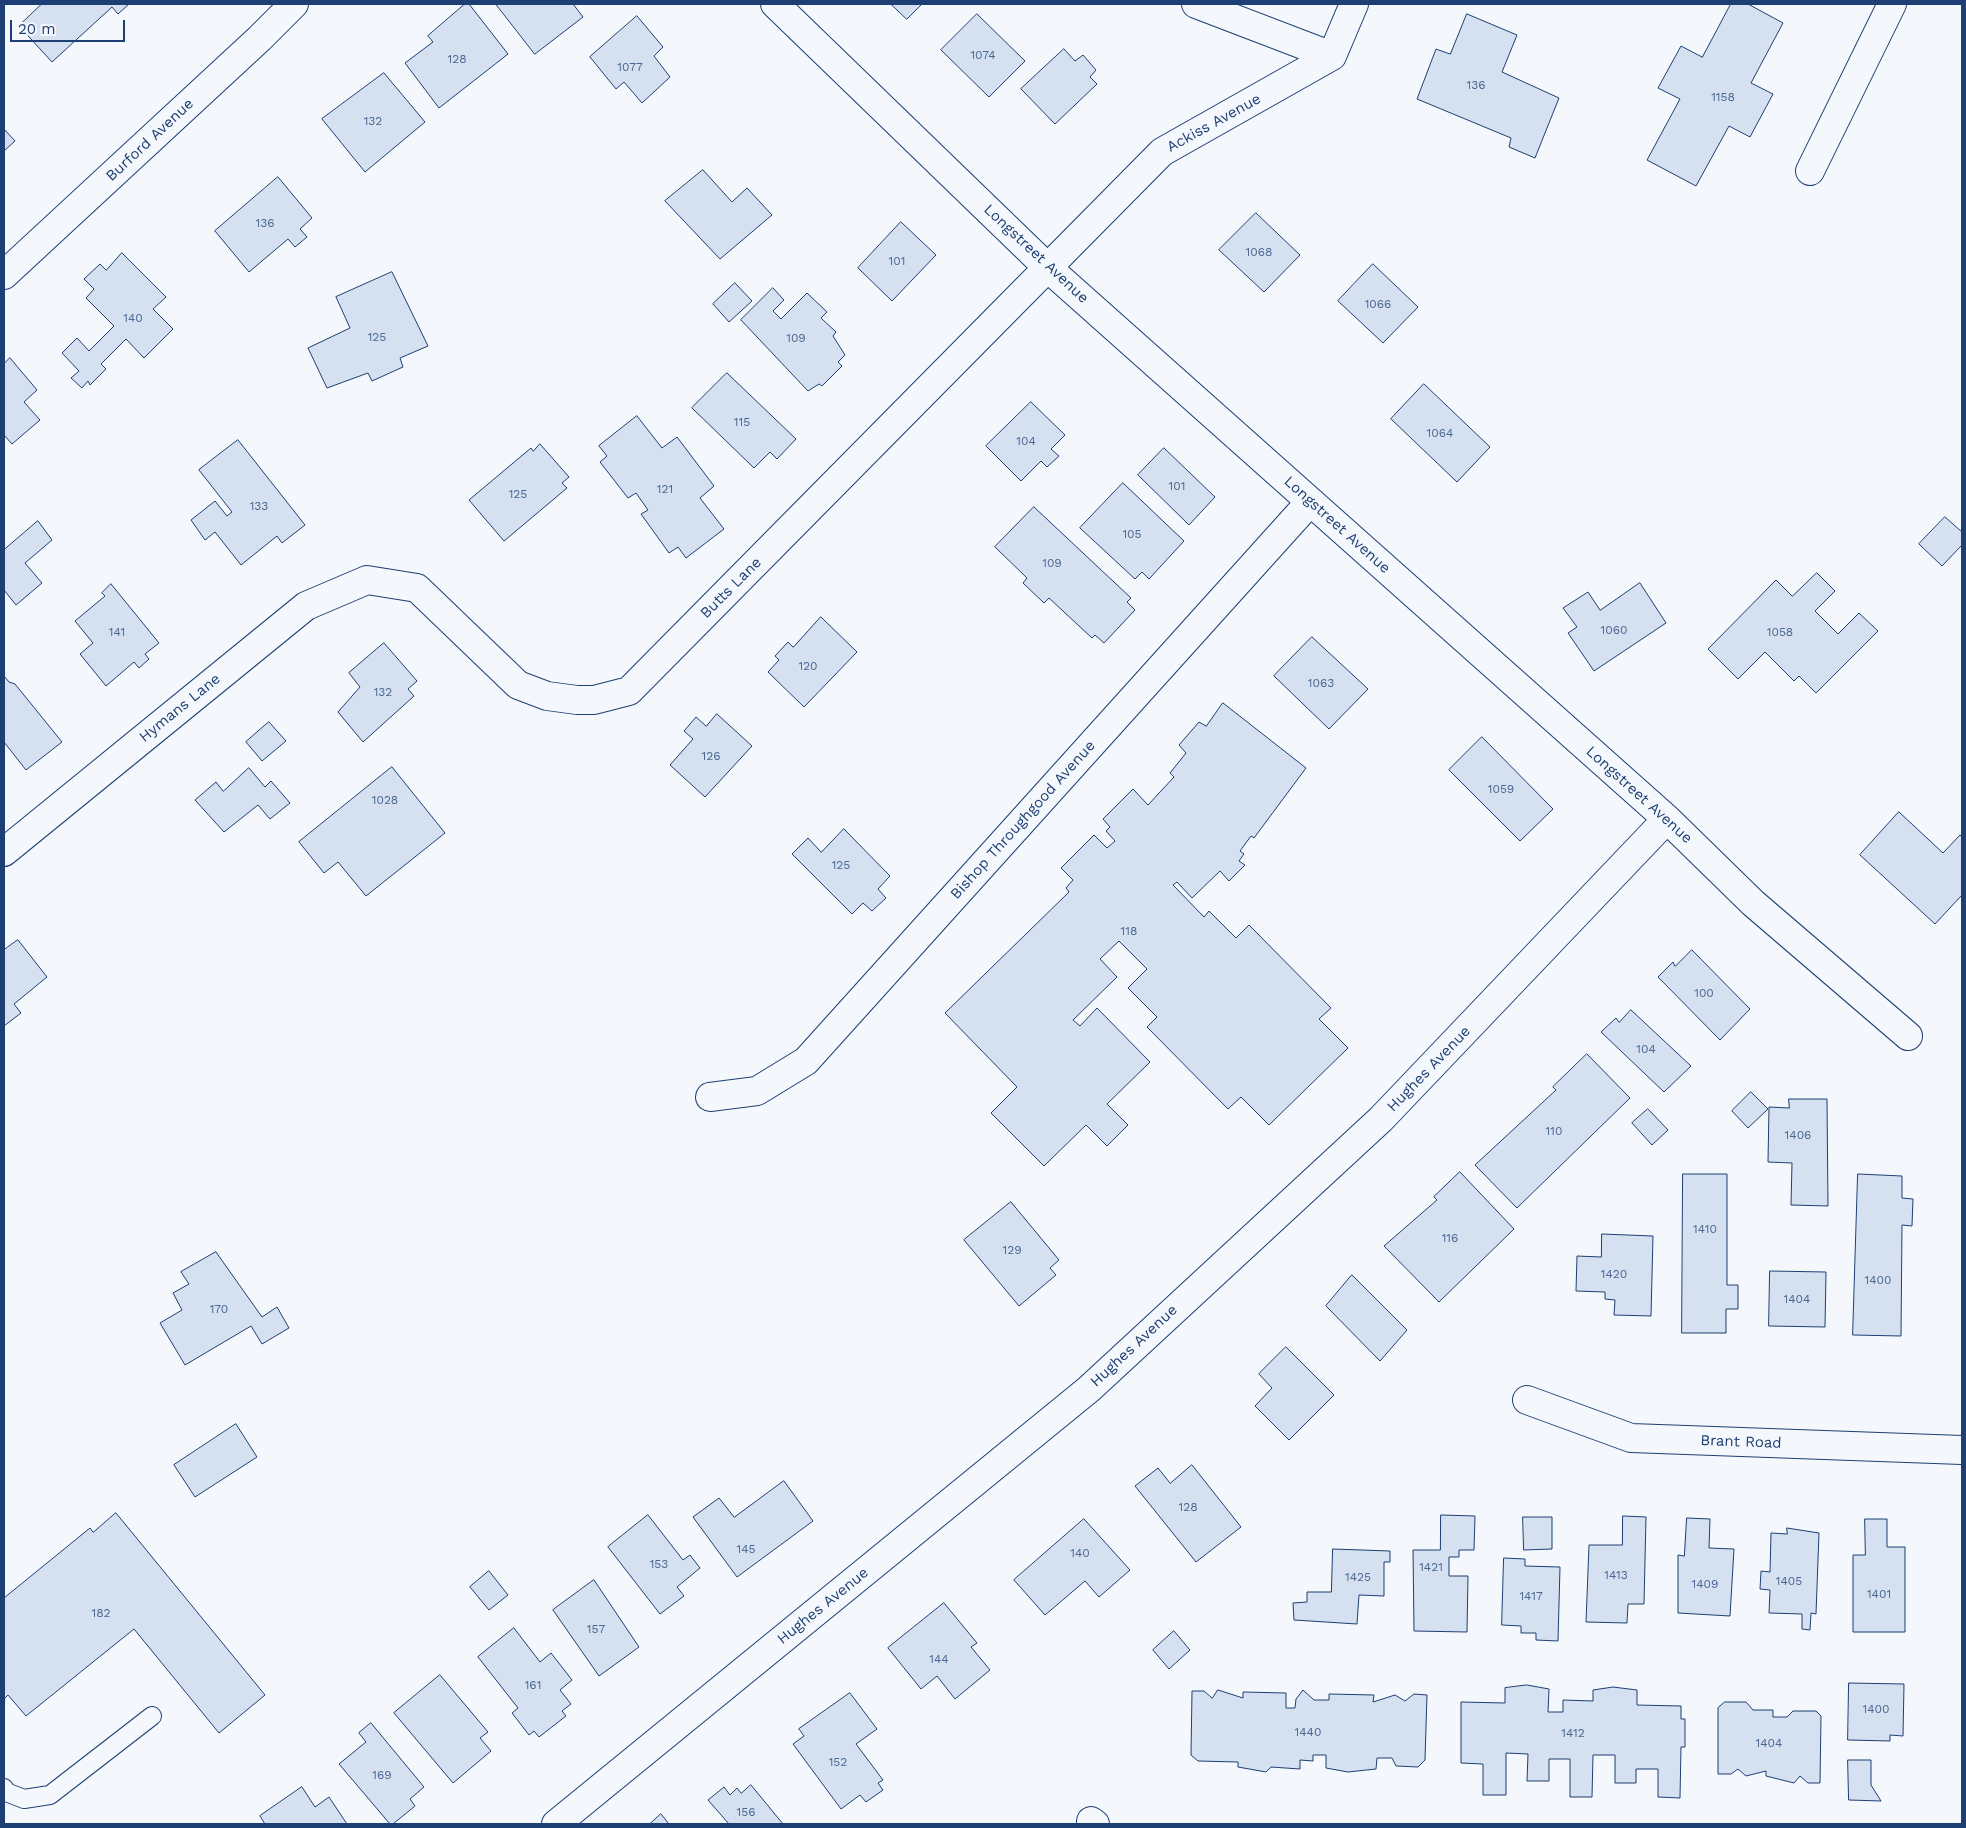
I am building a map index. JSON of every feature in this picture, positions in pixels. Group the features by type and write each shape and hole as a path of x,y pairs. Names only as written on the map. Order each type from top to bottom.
{"street":[{"name":"Burford Avenue","path":"4,275 260,38 294,4"},
{"name":"Longstreet Avenue","path":"775,4 1048,268 1667,818 1753,902 1908,1036"},
{"path":"1196,4 1332,56 1354,4"},
{"path":"1810,171 1892,4"},
{"name":"Ackiss Avenue","path":"1048,268 1162,152 1332,56"},
{"name":"Butts Lane","path":"366,580 417,588 518,685 547,696 577,700 594,700 629,691 1048,268"},
{"name":"Bishop Throughgood Avenue","path":"710,1097 757,1091 806,1061 1310,502"},
{"name":"Hymans Lane","path":"4,852 306,606 366,580"},
{"name":"Hughes Avenue","path":"556,1824 1089,1389 1381,1119 1667,818"},
{"name":"Brant Road","path":"1527,1400 1631,1438 1962,1450"}],"lane":[{"path":"4,1788 6,1792 24,1798 50,1795 152,1716"}],"building":[{"path":"42,4 129,4 118,14 112,7 52,62 19,26"},
{"path":"465,4 469,4 508,54 439,108 405,63 433,42 428,36"},
{"path":"496,4 573,4 583,17 535,54"},
{"path":"891,4 922,4 907,19"},
{"path":"1731,4 1748,4 1783,23 1751,83 1773,94 1750,137 1729,126 1696,186 1647,160 1680,99 1658,88 1681,46 1702,57"},
{"path":"977,14 1025,61 989,97 941,50"},
{"path":"1467,14 1517,35 1502,72 1559,98 1535,158 1509,147 1511,138 1417,99 1436,49 1450,54"},
{"path":"637,16 663,47 654,56 670,77 642,103 624,82 616,89 590,57"},
{"path":"1064,49 1075,61 1083,55 1096,70 1090,77 1097,84 1055,124 1021,89"},
{"path":"384,73 425,122 365,172 322,119"},
{"path":"4,129 15,141 4,151"},
{"path":"703,170 732,202 747,188 772,215 720,259 665,201"},
{"path":"278,177 312,218 300,229 307,237 295,247 288,239 249,272 215,231"},
{"path":"1256,213 1300,255 1264,292 1219,250"},
{"path":"901,222 936,255 892,301 858,268"},
{"path":"122,253 166,297 153,309 173,329 144,358 126,339 101,364 106,369 90,385 88,381 82,388 71,378 79,371 62,353 77,338 89,351 114,326 86,298 94,289 84,279 100,264 106,270"},
{"path":"1373,264 1418,307 1383,343 1338,301"},
{"path":"392,272 428,346 400,358 403,367 372,381 368,373 327,388 308,348 350,328 336,297"},
{"path":"735,283 752,301 729,322 713,304"},
{"path":"773,288 784,300 773,311 781,319 807,293 827,312 821,318 836,332 833,336 845,355 838,362 842,366 822,386 819,384 808,391 741,320"},
{"path":"10,358 37,390 24,402 40,420 12,444 4,435 4,364"},
{"path":"727,373 796,439 777,459 770,452 754,468 692,408"},
{"path":"1424,384 1490,447 1457,482 1391,419"},
{"path":"1031,402 1065,435 1051,449 1059,456 1047,467 1041,461 1021,481 986,446"},
{"path":"637,416 662,448 677,437 714,486 700,498 724,529 686,558 678,547 669,553 641,514 648,510 636,493 628,498 600,462 607,456 599,446"},
{"path":"238,440 305,525 282,543 277,536 241,565 215,532 205,540 191,520 215,501 227,516 232,512 199,470"},
{"path":"540,444 569,477 562,483 567,488 504,541 469,500 531,448 533,451"},
{"path":"1164,448 1215,497 1189,525 1138,475"},
{"path":"1123,483 1184,541 1149,579 1142,572 1135,579 1080,528"},
{"path":"1034,507 1131,598 1127,602 1135,610 1104,643 1095,635 1092,638 1049,598 1044,603 1023,583 1027,578 995,547"},
{"path":"1945,517 1962,532 1962,545 1942,566 1919,544"},
{"path":"38,521 52,540 25,563 42,583 16,605 4,590 4,550"},
{"path":"1817,573 1835,591 1815,611 1838,634 1859,613 1878,631 1816,693 1799,676 1794,681 1765,652 1738,679 1708,649 1776,580 1792,596"},
{"path":"1640,583 1666,623 1594,671 1568,633 1577,627 1563,608 1588,592 1600,610"},
{"path":"111,584 159,643 145,654 149,659 139,668 134,662 106,686 80,654 93,643 75,621 105,596 102,593"},
{"path":"821,617 857,652 804,707 768,672 779,660 775,656 788,642 793,647"},
{"path":"1312,637 1368,689 1329,729 1274,676"},
{"path":"384,643 417,681 408,689 414,696 363,742 338,712 360,687 349,673"},
{"path":"4,676 9,682 15,684 62,742 26,770 4,742"},
{"path":"1223,703 1306,768 1254,838 1251,836 1240,851 1244,854 1239,861 1245,865 1229,881 1220,871 1192,898 1177,882 1173,885 1204,917 1209,911 1236,938 1249,925 1331,1008 1319,1019 1348,1048 1269,1125 1241,1097 1228,1109 1147,1027 1157,1017 1128,988 1147,969 1119,941 1100,959 1117,977 1073,1020 1080,1026 1097,1008 1150,1062 1107,1104 1128,1125 1107,1146 1086,1125 1044,1166 991,1113 1017,1087 945,1013 1069,892 1066,888 1073,880 1061,868 1094,835 1107,848 1115,841 1106,831 1110,827 1103,819 1133,789 1148,805 1174,777 1170,773 1186,753 1179,745 1199,722 1206,726"},
{"path":"717,714 752,746 705,797 670,765 693,739 684,731 696,717 706,726"},
{"path":"269,722 286,741 262,761 246,742"},
{"path":"1482,737 1553,809 1520,841 1449,770"},
{"path":"392,767 445,833 366,896 338,862 324,873 299,842"},
{"path":"249,768 265,787 271,781 290,803 270,819 258,805 224,832 195,800 216,782 223,791"},
{"path":"1899,812 1943,853 1960,835 1962,837 1962,895 1935,924 1860,855"},
{"path":"844,829 890,876 878,889 886,898 872,911 863,903 852,914 792,854 808,838 821,852"},
{"path":"18,940 47,977 14,1004 21,1013 4,1026 4,950"},
{"path":"1692,950 1750,1009 1720,1040 1658,977 1673,962 1675,966"},
{"path":"1631,1010 1691,1066 1664,1092 1601,1032 1616,1018 1619,1022"},
{"path":"1587,1054 1630,1098 1517,1208 1475,1165 1556,1090 1553,1087"},
{"path":"1751,1092 1768,1109 1748,1128 1732,1111"},
{"path":"1789,1099 1827,1099 1828,1206 1791,1205 1792,1163 1768,1162 1769,1107 1789,1108"},
{"path":"1648,1109 1668,1130 1652,1145 1632,1123"},
{"path":"1460,1172 1514,1229 1439,1302 1384,1246 1437,1200 1434,1197"},
{"path":"1683,1174 1727,1174 1727,1285 1738,1285 1738,1309 1726,1309 1726,1333 1682,1333"},
{"path":"1858,1174 1902,1176 1902,1198 1913,1199 1912,1226 1902,1225 1901,1336 1853,1335"},
{"path":"1011,1202 1059,1260 1050,1268 1056,1275 1019,1306 964,1240"},
{"path":"1602,1234 1653,1236 1651,1316 1614,1315 1615,1300 1605,1299 1605,1292 1576,1291 1577,1256 1601,1257"},
{"path":"216,1252 262,1317 277,1307 289,1328 262,1344 251,1326 185,1365 160,1323 182,1310 173,1293 189,1284 181,1272"},
{"path":"1770,1271 1826,1272 1825,1327 1769,1326"},
{"path":"1352,1275 1407,1330 1380,1361 1326,1306"},
{"path":"1286,1347 1334,1395 1289,1440 1255,1406 1272,1388 1259,1374"},
{"path":"236,1424 257,1457 195,1497 174,1465"},
{"path":"1192,1465 1241,1527 1196,1562 1135,1486 1158,1468 1170,1483"},
{"path":"784,1481 813,1521 737,1577 693,1517 719,1498 734,1517"},
{"path":"116,1513 265,1695 219,1733 134,1629 26,1716 8,1695 4,1699 4,1598 90,1528 93,1532"},
{"path":"648,1515 683,1560 690,1555 700,1568 677,1587 684,1596 660,1614 608,1547"},
{"path":"1441,1515 1475,1516 1474,1550 1459,1550 1459,1557 1449,1557 1449,1576 1468,1576 1467,1632 1414,1631 1413,1550 1440,1550"},
{"path":"1623,1516 1646,1517 1644,1604 1628,1604 1627,1623 1586,1622 1589,1545 1622,1545"},
{"path":"1523,1517 1552,1517 1552,1549 1524,1550"},
{"path":"1687,1518 1710,1519 1709,1548 1734,1549 1730,1616 1678,1613 1678,1555 1684,1556"},
{"path":"1084,1519 1130,1570 1099,1597 1085,1581 1045,1615 1014,1580"},
{"path":"1865,1519 1887,1519 1887,1547 1905,1547 1905,1632 1853,1632 1853,1555 1865,1555"},
{"path":"1787,1528 1819,1533 1816,1614 1811,1613 1810,1630 1802,1629 1802,1614 1769,1613 1770,1590 1760,1589 1761,1571 1770,1572 1771,1533 1787,1534"},
{"path":"1333,1549 1390,1551 1390,1562 1384,1562 1384,1596 1359,1595 1357,1624 1294,1620 1293,1603 1307,1602 1307,1592 1331,1592"},
{"path":"1504,1558 1525,1559 1525,1566 1560,1567 1558,1641 1536,1640 1536,1633 1521,1633 1521,1626 1502,1625"},
{"path":"489,1571 508,1595 489,1610 470,1587"},
{"path":"594,1580 639,1647 599,1676 553,1610"},
{"path":"944,1603 977,1643 971,1647 990,1670 955,1699 937,1676 921,1689 888,1648"},
{"path":"514,1628 540,1662 551,1653 572,1680 560,1690 571,1704 562,1711 566,1716 539,1737 534,1731 529,1735 512,1713 518,1708 478,1657"},
{"path":"1174,1631 1190,1650 1169,1669 1153,1650"},
{"path":"440,1675 488,1732 480,1738 491,1751 453,1783 394,1713"},
{"path":"1849,1683 1904,1684 1903,1736 1890,1735 1890,1741 1848,1740"},
{"path":"1527,1685 1549,1689 1548,1712 1563,1712 1563,1700 1593,1701 1593,1690 1613,1687 1637,1690 1637,1705 1681,1706 1681,1719 1685,1719 1685,1747 1681,1747 1680,1798 1658,1797 1658,1769 1636,1769 1636,1783 1615,1783 1615,1755 1593,1755 1592,1797 1570,1797 1570,1759 1549,1759 1549,1781 1527,1781 1528,1754 1506,1753 1506,1795 1483,1795 1483,1764 1461,1763 1461,1702 1505,1703 1505,1688"},
{"path":"1218,1690 1243,1698 1243,1692 1286,1693 1286,1708 1295,1708 1296,1699 1303,1690 1314,1700 1329,1700 1329,1694 1374,1695 1373,1702 1395,1695 1405,1701 1414,1694 1427,1695 1425,1760 1418,1767 1396,1766 1392,1758 1377,1758 1376,1769 1348,1772 1326,1768 1326,1755 1313,1755 1313,1761 1300,1760 1300,1769 1271,1767 1266,1772 1238,1767 1238,1762 1198,1761 1191,1755 1192,1691 1204,1691 1212,1698"},
{"path":"850,1693 877,1729 856,1744 883,1780 878,1783 883,1790 866,1802 860,1795 841,1809 793,1744 804,1736 799,1729"},
{"path":"1725,1702 1746,1702 1753,1710 1773,1710 1773,1717 1787,1717 1793,1711 1816,1711 1821,1716 1820,1783 1808,1783 1800,1776 1794,1783 1766,1776 1766,1771 1746,1776 1738,1769 1731,1774 1718,1774 1718,1708"},
{"path":"371,1723 424,1787 410,1799 415,1806 393,1824 390,1824 339,1764 366,1742 359,1733"},
{"path":"1848,1760 1871,1760 1871,1785 1881,1801 1849,1800"},
{"path":"751,1785 783,1824 729,1824 708,1800 724,1787 730,1795 737,1788 741,1793"},
{"path":"302,1787 315,1807 329,1797 347,1824 265,1824 260,1816"},
{"path":"661,1814 669,1824 650,1824"}]}
